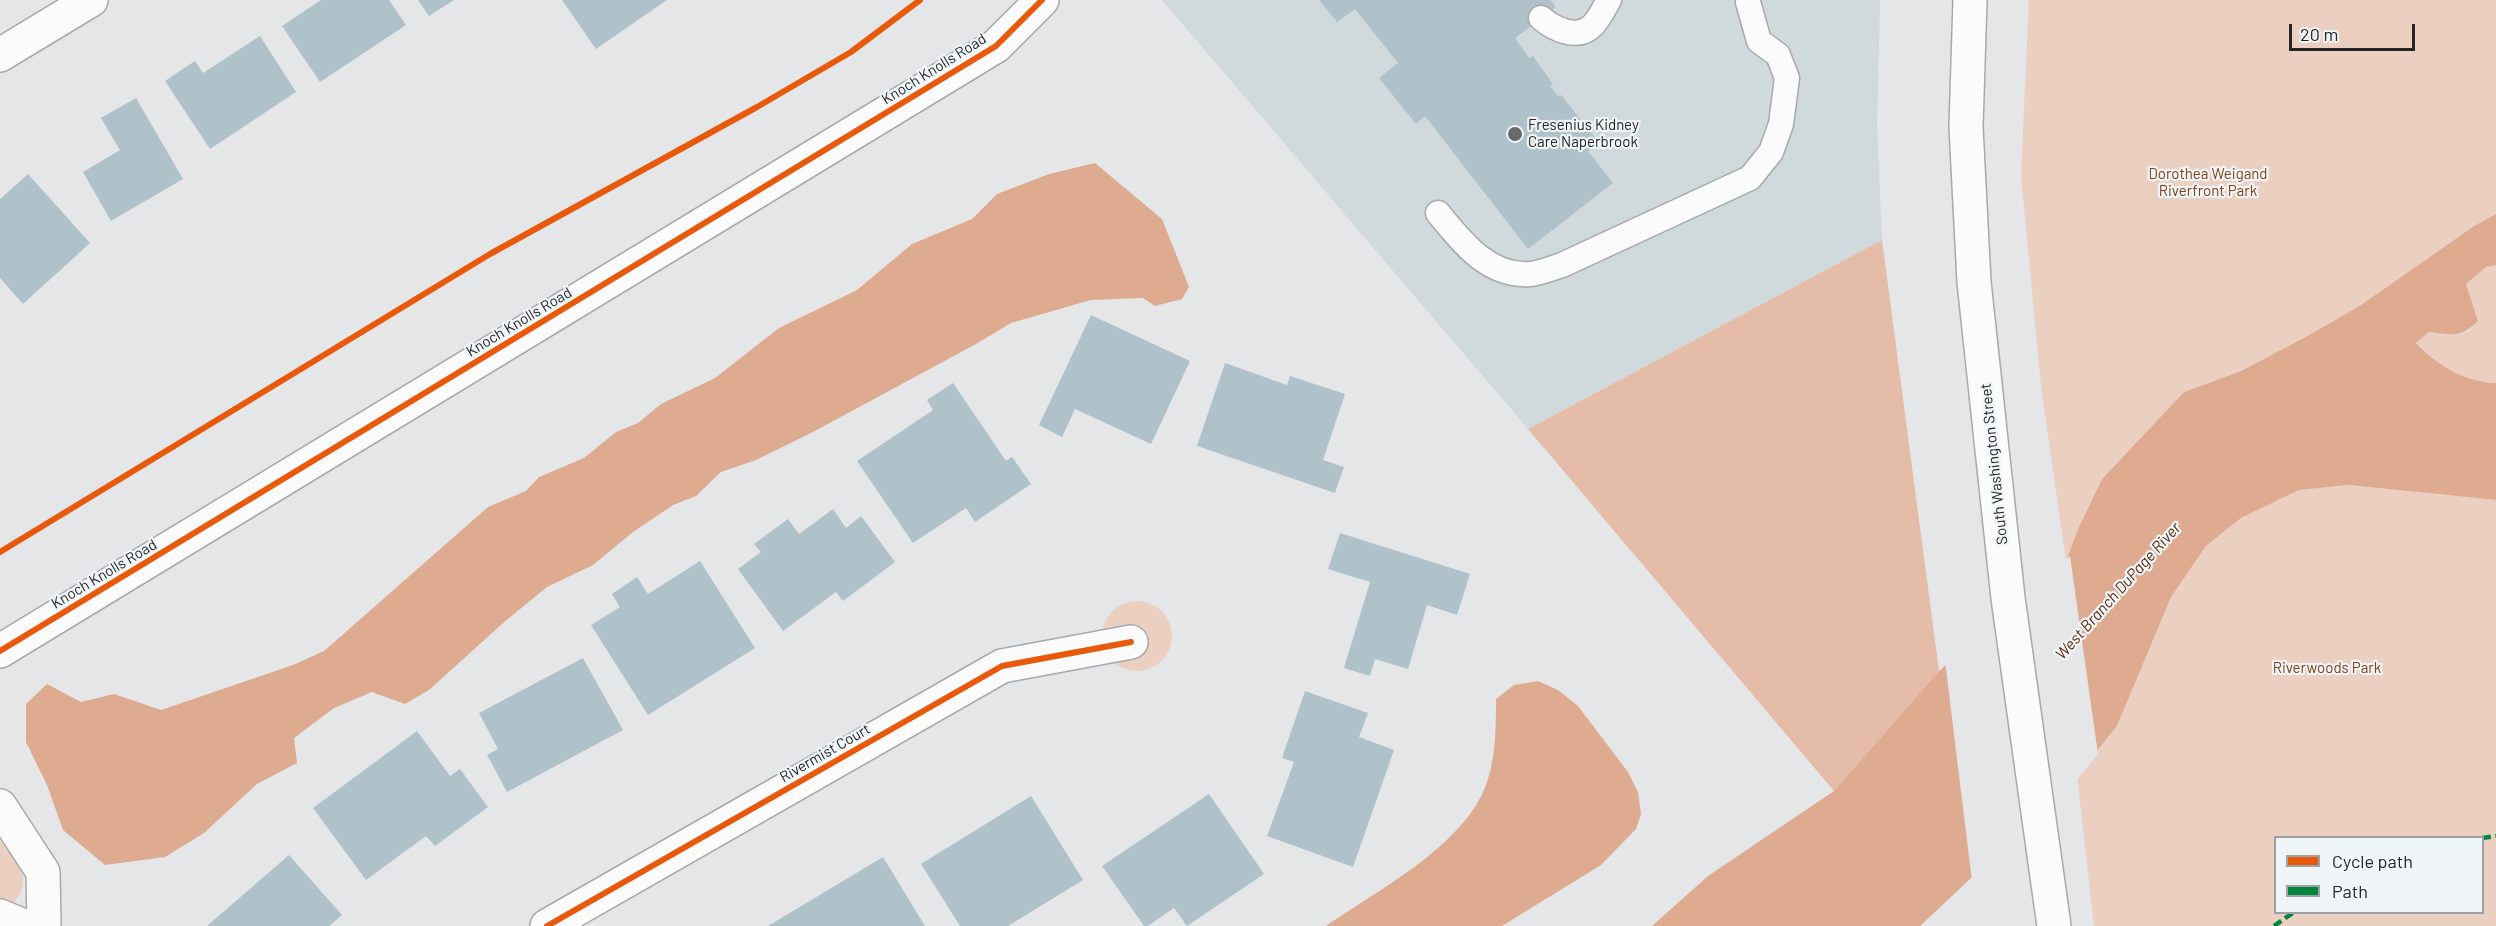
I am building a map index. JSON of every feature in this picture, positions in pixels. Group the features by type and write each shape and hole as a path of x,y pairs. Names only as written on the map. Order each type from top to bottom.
{"street":[{"path":"0,55 91,0"},
{"name":"Knoch Knolls Road","path":"0,651 996,46 1042,0"},
{"name":"South Washington Street","path":"1970,0 1966,127 1974,282 2008,598 2054,926"},
{"name":"Rivermist Court","path":"547,926 1002,666 1131,642"},
{"path":"0,806 43,872 44,926"},
{"path":"0,916 24,926"}],"lane":[{"path":"1541,18 1555,30 1578,33 1593,26 1609,0"},
{"path":"1438,213 1469,250 1502,272 1531,274 1562,265 1750,178 1771,152 1780,124 1787,78 1778,55 1759,41 1748,2"}],"shaded area":[{"path":"1162,0 1880,0 1877,125 1882,240 1528,429"},
{"path":"1882,240 1939,671 1834,791 1528,429"}],"green space":[{"name":"Dorothea Weigand Riverfront Park","path":"2029,0 2496,0 2496,214 2474,226 2358,307 2302,339 2241,371 2184,392 2102,479 2078,529 2066,561 2041,386 2021,176"},
{"path":"2496,264 2496,383 2462,376 2452,371 2416,343 2429,332 2468,332 2478,321 2466,284 2486,267"},
{"name":"Riverwoods Park","path":"2349,485 2496,500 2496,926 2094,926 2077,775 2117,726 2171,597 2206,546 2241,518 2299,490"},
{"path":"1137,601 1156,607 1166,617 1172,636 1166,655 1156,665 1137,671 1118,665 1108,655 1102,636 1108,617 1118,607"},
{"path":"0,841 17,864 23,878 23,886 14,903 3,901 0,898"}],"water":[{"path":"1095,163 1162,219 1189,287 1182,299 1155,306 1143,298 1091,300 1011,323 813,432 756,460 721,472 696,496 673,505 633,532 593,565 547,587 503,623 429,690 405,704 372,692 334,708 294,738 297,763 257,784 204,833 165,857 105,865 63,830 47,785 26,742 26,704 47,684 81,702 114,694 161,710 293,665 324,651 488,507 526,491 539,477 584,458 616,432 638,423 661,404 715,378 779,328 857,290 912,244 972,219 997,194 1049,174"},
{"name":"West Branch DuPage River","path":"2496,214 2496,265 2486,267 2466,284 2478,321 2461,333 2429,332 2416,343 2442,365 2462,376 2496,383 2496,500 2349,485 2299,490 2241,518 2206,546 2171,597 2117,726 2066,789 1920,926 1652,926 1708,876 1834,791 1939,671 2066,561 2078,529 2102,479 2184,392 2241,371 2302,339 2358,307 2474,226"},
{"path":"1538,681 1558,690 1578,706 1628,772 1638,792 1641,814 1636,829 1601,865 1502,926 1326,926 1415,867 1456,831 1472,811 1488,779 1494,745 1496,699 1514,685"}],"pier":[{"path":"2070,556 2098,754 2068,791 1972,881 1945,661"}],"building":[{"path":"321,0 389,0 406,25 320,82 282,26"},
{"path":"418,0 454,0 429,16"},
{"path":"562,0 667,0 596,49"},
{"name":"Fresenius Kidney Care Naperbrook","path":"1319,0 1550,0 1556,7 1515,38 1529,58 1533,56 1553,84 1550,86 1558,96 1561,95 1599,143 1588,151 1613,183 1528,249 1425,116 1416,124 1379,78 1398,63 1355,9 1337,22"},
{"path":"260,36 296,92 210,149 165,81 195,61 203,73"},
{"path":"136,98 183,179 111,221 83,172 120,150 101,118"},
{"path":"28,174 90,243 23,304 0,278 0,199"},
{"path":"1091,315 1190,361 1151,444 1075,409 1062,437 1039,425"},
{"path":"1225,363 1287,385 1290,376 1345,394 1323,460 1344,467 1335,493 1197,446"},
{"path":"953,383 1006,461 1012,457 1031,484 975,522 966,508 913,543 857,461 933,410 927,400"},
{"path":"833,509 846,528 861,516 895,562 843,601 836,592 783,631 738,569 761,552 754,544 788,519 799,534"},
{"path":"1340,533 1470,574 1457,615 1427,605 1408,669 1375,659 1370,676 1344,668 1370,582 1328,569"},
{"path":"700,561 755,648 648,715 591,625 620,607 612,594 637,577 648,594"},
{"path":"583,658 623,730 507,792 487,755 498,749 479,713"},
{"path":"1305,691 1368,713 1359,737 1394,750 1353,867 1267,836 1294,762 1282,758"},
{"path":"417,731 450,776 460,769 488,807 435,846 426,836 366,880 313,808"},
{"path":"1209,794 1264,874 1187,926 1174,908 1148,926 1144,926 1102,866"},
{"path":"1031,796 1083,880 1008,926 960,926 921,864"},
{"path":"289,855 342,915 329,926 207,926"},
{"path":"883,857 925,926 768,926"}],"marked path":[{"path":"2484,838 2496,836"},
{"path":"2274,926 2291,914"}],"cycle path":[{"path":"0,552 490,254 757,107 851,52 920,0"},
{"path":"0,651 996,46 1042,0"},
{"path":"547,926 1002,666 1131,642"}],"place":[{"name":"Fresenius Kidney Care Naperbrook","path":"1515,134"}]}
